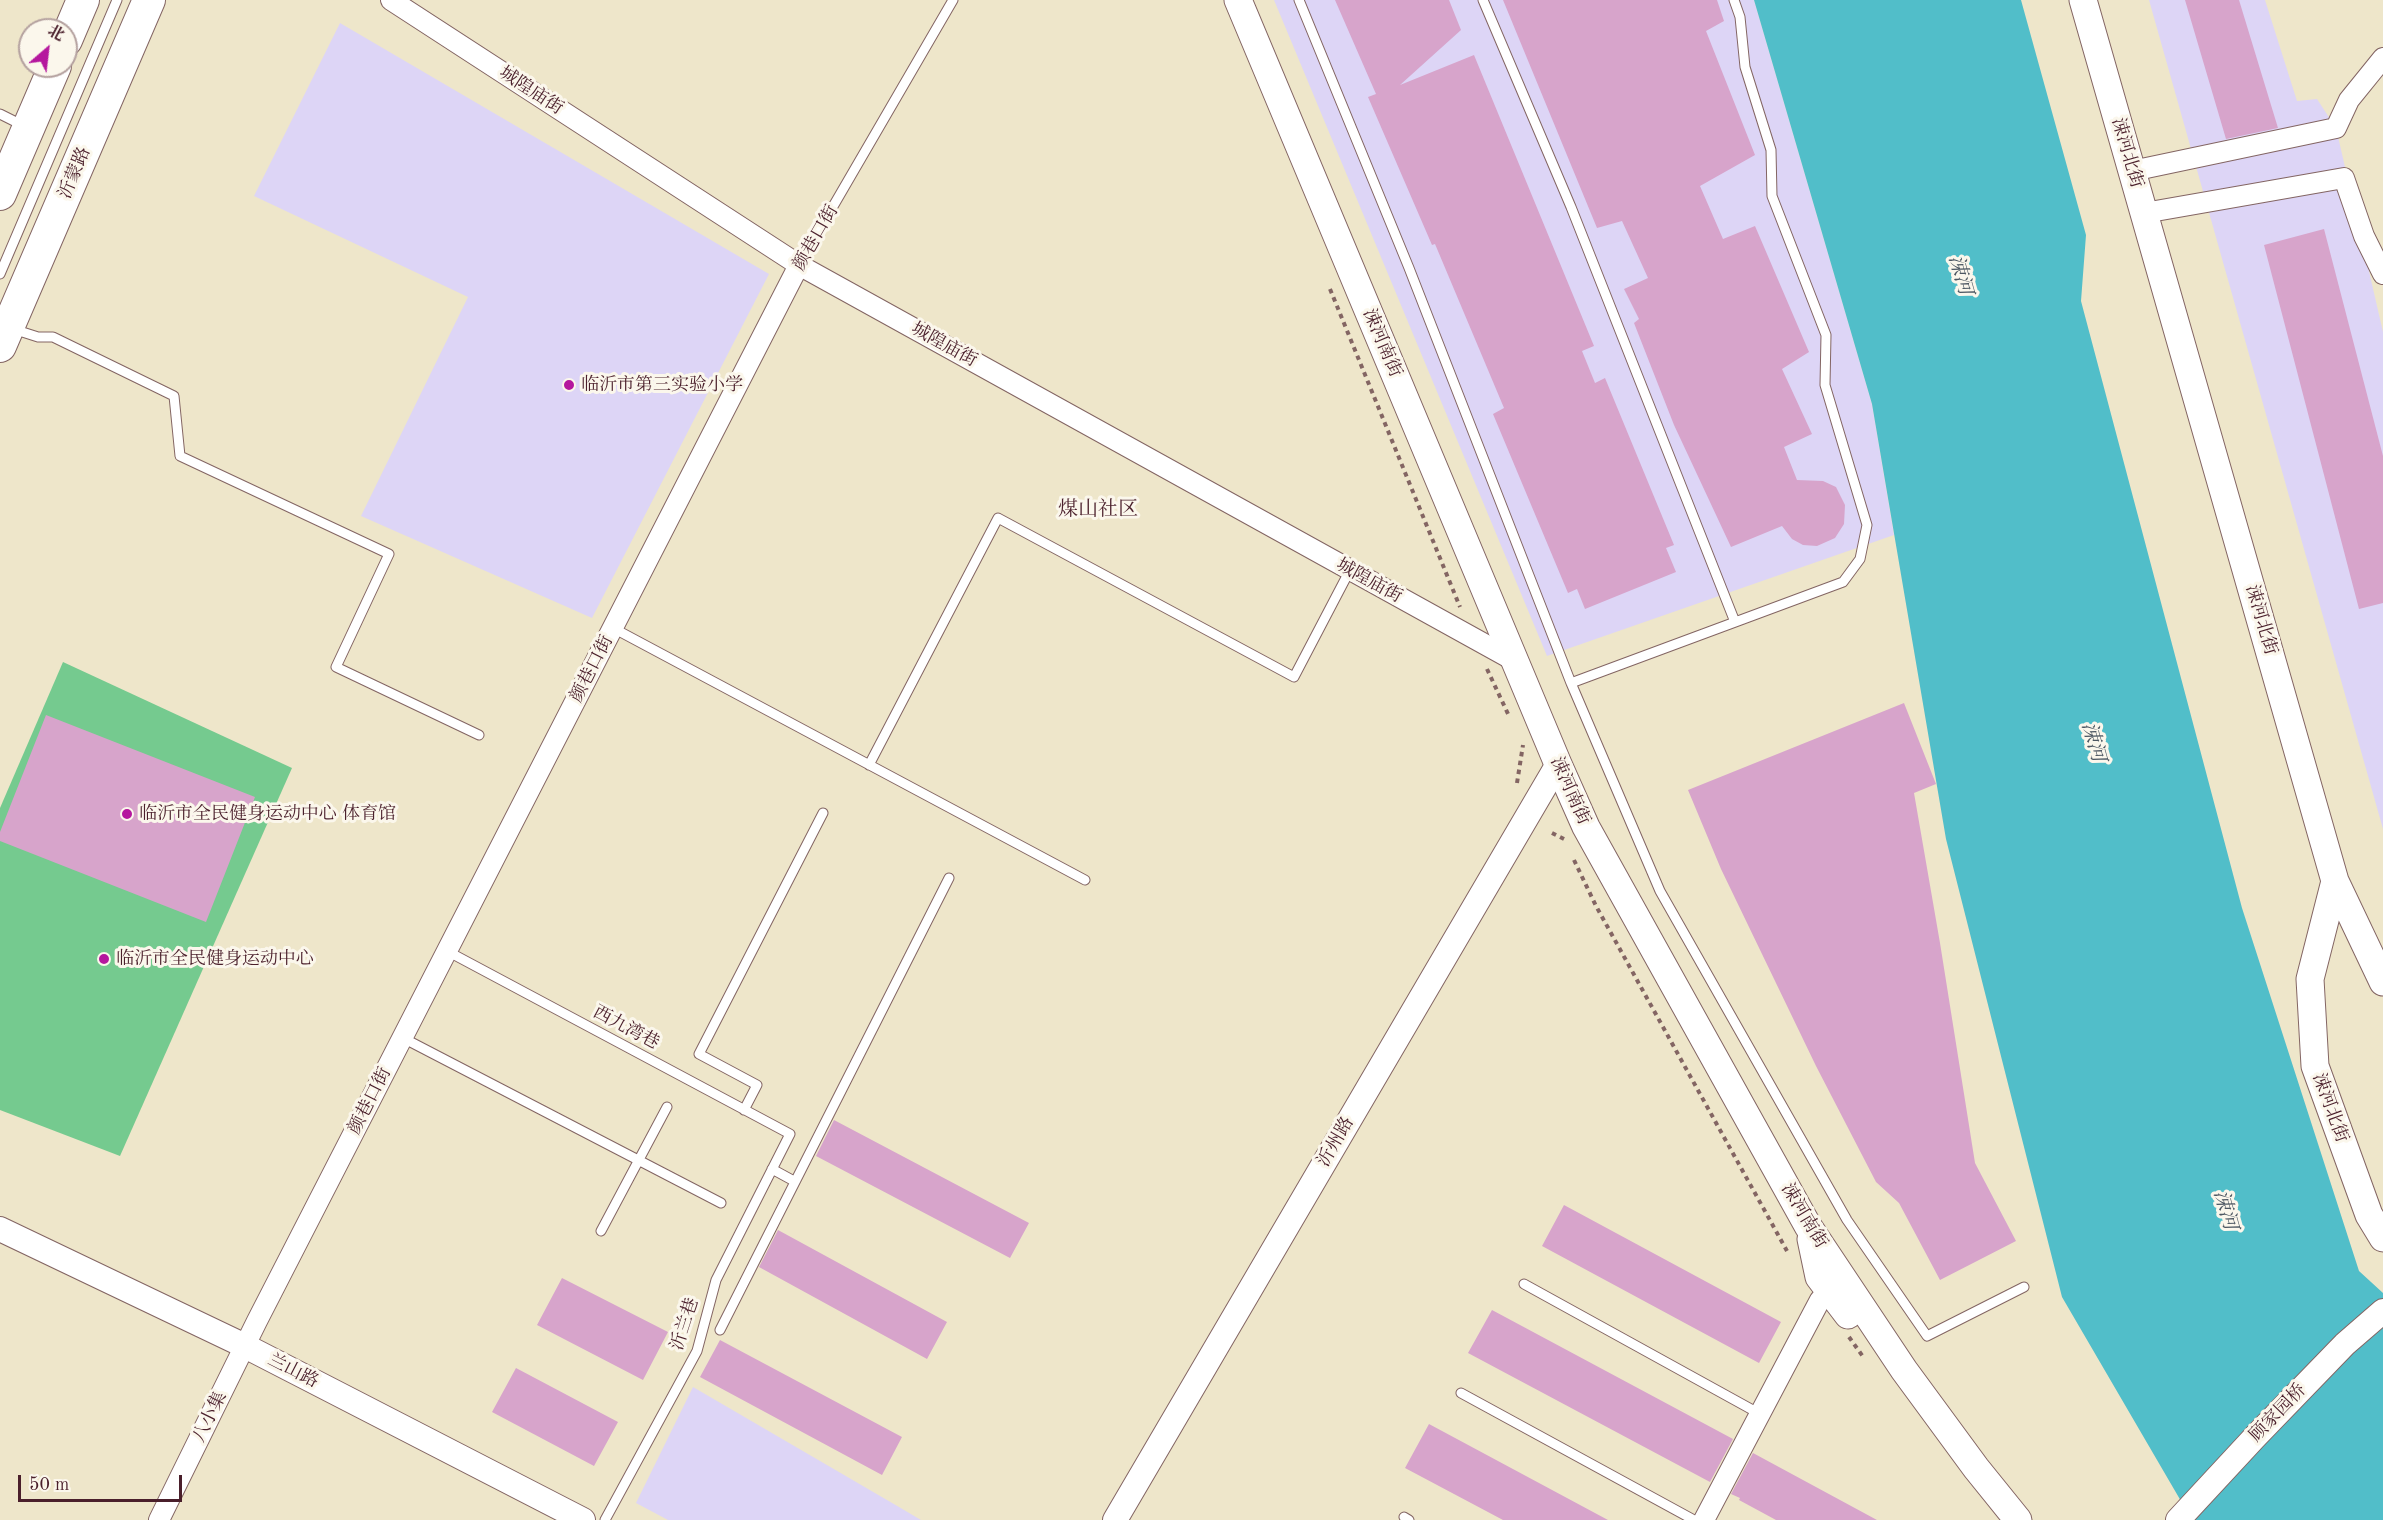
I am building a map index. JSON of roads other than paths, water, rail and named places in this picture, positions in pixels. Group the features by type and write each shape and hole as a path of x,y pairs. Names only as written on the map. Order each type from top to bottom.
{"main road":[{"path":"75,18 83,0"},
{"name":"沂蒙路","path":"4,337 149,0"},
{"name":"涑河南街","path":"1239,0 1586,827 1808,1226 1904,1370 1976,1468 2018,1520"},
{"name":"涑河北街","path":"2084,0 2335,881 2310,979 2315,1066 2369,1215 2383,1238"},
{"path":"0,194 50,78"},
{"path":"2335,881 2383,982"},
{"path":"1808,1226 1819,1277 2006,1520"},
{"path":"1808,1226 1848,1266 1981,1450 2038,1520"}],"street":[{"name":"城隍庙街","path":"391,0 799,265 1515,661"},
{"path":"2132,171 2336,128 2349,100 2383,58"},
{"path":"2144,213 2344,178 2364,236 2383,274"},
{"name":"颜巷口街","path":"245,1346 799,265"},
{"name":"沂州路","path":"1115,1520 1558,764"},
{"name":"兰山路","path":"0,1229 245,1346 583,1520"},
{"path":"1704,1520 1820,1300"},
{"name":"顾家园桥","path":"2178,1520 2345,1344 2383,1311"},
{"name":"八小集","path":"159,1520 245,1346"}],"lane":[{"path":"0,274 117,0"},
{"name":"颜巷口街","path":"799,265 953,0"},
{"path":"1299,0 1409,268 1571,682 1660,891 1847,1220 1927,1336 2024,1287"},
{"path":"1483,0 1571,207 1735,621"},
{"path":"1571,682 1843,582 1860,559 1867,525 1825,386 1826,335 1772,196 1771,150 1745,67 1740,17 1734,0"},
{"path":"0,114 28,128"},
{"path":"4,337 53,337 174,396 180,456 389,554 336,667 479,735"},
{"path":"869,765 998,518 1294,677 1350,570"},
{"path":"613,628 1085,880"},
{"path":"744,1110 758,1085 699,1054 823,813"},
{"path":"720,1330 949,878"},
{"name":"西九湾巷","path":"447,951 790,1134"},
{"path":"403,1038 721,1203"},
{"path":"601,1231 666,1107"},
{"name":"沂兰巷","path":"605,1520 697,1351 716,1280 790,1134"},
{"path":"772,1169 794,1181"},
{"path":"1524,1284 1760,1414"},
{"path":"1461,1394 1694,1520"}],"water":[{"name":"涑河","path":"1754,0 2021,0 2086,235 2081,301 2242,908 2359,1271 2383,1293 2383,1520 2192,1520 2062,1297 1946,839 1872,404"}],"place":[{"name":"临沂市第三实验小学","path":"569,385"},
{"name":"临沂市全民健身运动中心 体育馆","path":"127,814"},
{"name":"临沂市全民健身运动中心","path":"104,959"}],"district":[{"name":"煤山社区","path":"1098,510"}]}
